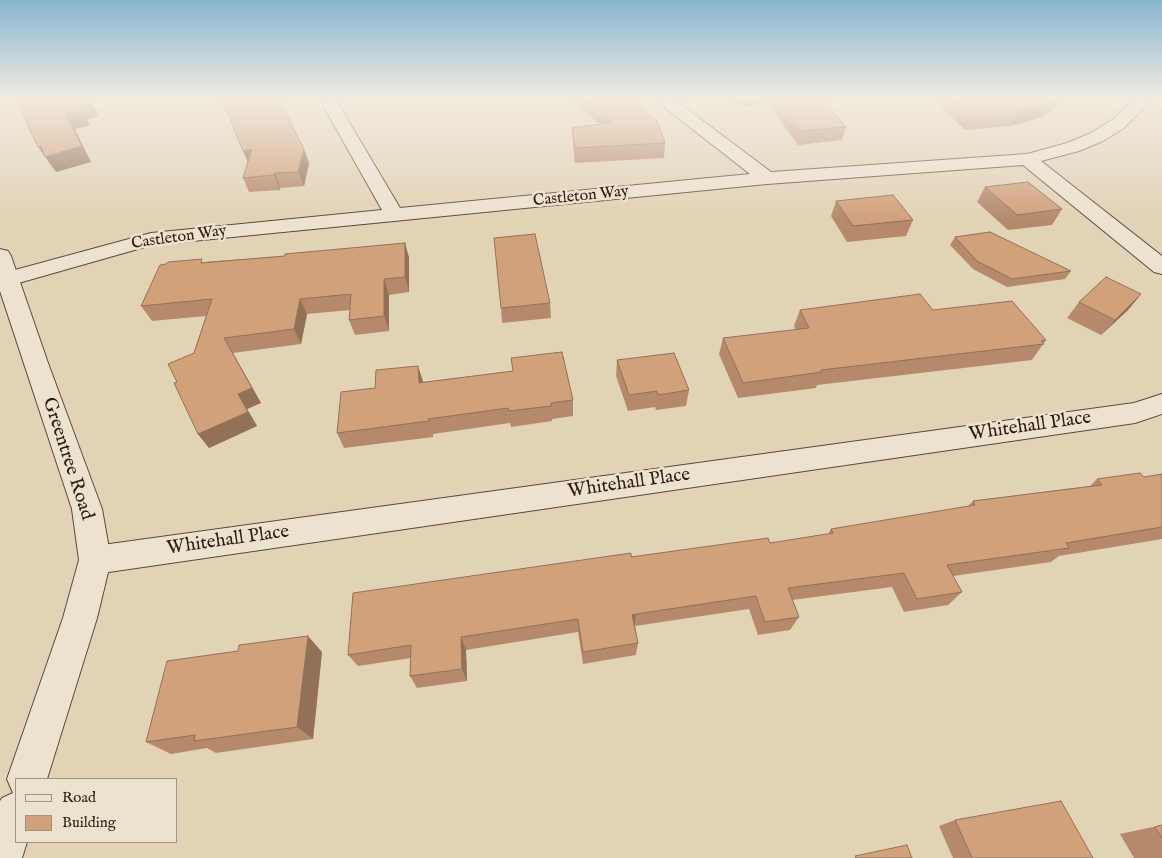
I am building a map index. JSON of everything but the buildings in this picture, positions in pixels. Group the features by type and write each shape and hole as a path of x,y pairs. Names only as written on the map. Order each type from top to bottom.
{"street":[{"path":"351,140 395,216"},
{"path":"717,140 767,178"},
{"name":"Castleton Way","path":"4,267 151,239 767,178 1027,159 1073,147 1090,140"},
{"path":"1027,159 1162,267"},
{"name":"Greentree Road","path":"4,267 35,364 87,509 95,560 80,618 27,778"},
{"name":"Whitehall Place","path":"95,560 1135,412 1162,404"},
{"path":"1,858 15,815"}]}
